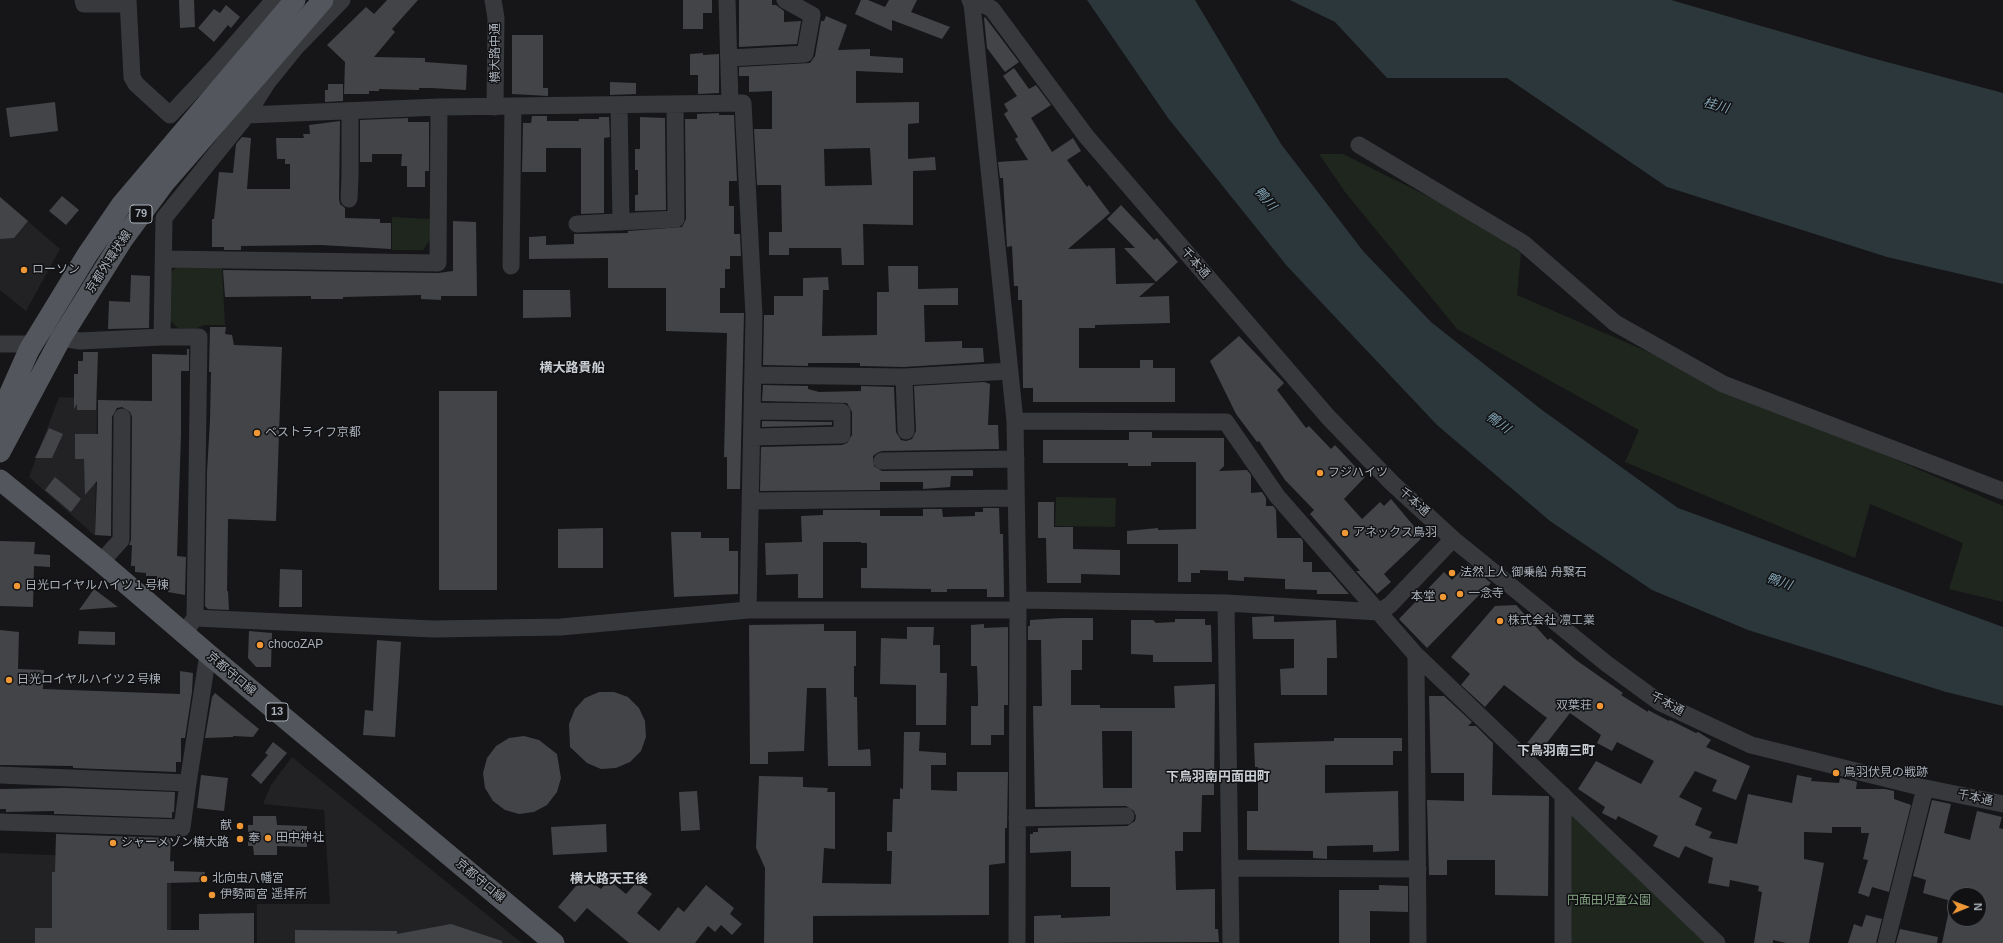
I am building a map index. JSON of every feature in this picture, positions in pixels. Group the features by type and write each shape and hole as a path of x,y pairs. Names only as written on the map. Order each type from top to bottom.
{"main road":[{"name":"京都外環状線","path":"0,425 9,395 33,344 87,255 122,204 295,0"},
{"name":"京都外環状線","path":"0,452 61,338 123,239 165,182 322,2"},
{"name":"京都守口線","path":"0,480 101,562 190,626 208,654 554,943"}],"street":[{"path":"83,0 84,4 128,2 132,77 136,84 170,115 218,65 274,0"},
{"path":"162,337 164,218 246,115 267,83 297,46 342,0"},
{"name":"横大路中通","path":"494,0 496,18 495,106"},
{"path":"727,0 730,103"},
{"path":"729,58 805,54 812,15 785,0"},
{"path":"971,2 1015,421 1018,605 1017,943"},
{"name":"千本通","path":"971,2 979,2 992,9 1086,136 1328,417 1392,482 1453,538 1607,664 1659,702 1751,745 1925,788 2003,804"},
{"path":"246,115 439,107 743,103 754,316 748,610"},
{"path":"577,224 676,219 676,104"},
{"path":"619,105 621,222"},
{"path":"511,266 513,106"},
{"path":"164,259 438,263 439,107"},
{"path":"349,199 350,111"},
{"path":"1358,145 1523,243 1615,323 1723,384 2003,491"},
{"path":"61,338 80,341 162,337 199,337 190,626 433,629 561,627 748,610 1018,605 1226,604 1379,612 1390,605 1453,538"},
{"path":"0,344 33,344"},
{"path":"753,375 904,377 1010,371"},
{"path":"904,377 906,431"},
{"path":"752,411 842,412 842,435 752,437"},
{"path":"101,562 121,540 122,417"},
{"path":"1015,421 1226,422 1277,496 1416,655 1716,943"},
{"path":"882,461 1016,459"},
{"path":"750,501 1016,498"},
{"path":"1226,604 1230,943"},
{"path":"0,822 182,828 208,654"},
{"path":"1416,655 1418,943"},
{"path":"0,775 188,783"},
{"path":"1886,943 1925,788"},
{"path":"1563,795 1563,943"},
{"path":"1017,818 1126,816"},
{"path":"1230,868 1418,869"}],"shaded area":[{"name":"ローソン","path":"0,197 60,249 26,311 0,290"},
{"path":"59,397 97,399 95,536 29,477"},
{"path":"292,757 522,943 257,943 257,904 330,904 324,810 263,804 271,785"},
{"path":"0,853 171,860 171,943 0,943"}],"green space":[{"path":"1319,154 1343,154 1484,224 1521,253 1517,295 2003,506 2003,602 1949,589 1963,543 1870,504 1855,558 1625,462 1639,430 1457,329 1345,192"},
{"path":"392,217 431,219 430,240 423,250 392,250"},
{"path":"177,267 222,267 225,325 205,325 194,329 178,328 166,317 168,275"},
{"path":"1056,497 1116,498 1115,527 1055,526"},
{"name":"円面田児童公園","path":"1573,810 1699,929 1704,943 1567,943 1567,812"}],"water":[{"name":"鴨川","path":"1087,0 1195,0 1281,144 1363,251 1431,322 1542,410 1678,508 2003,627 2003,706 1946,692 1748,630 1652,590 1550,521 1437,425 1287,266 1168,118"},
{"name":"桂川","path":"1290,0 1671,0 1872,58 2003,93 2003,284 1887,257 1667,187 1507,78 1387,78 1335,22"}],"building":[{"path":"179,0 194,0 195,27 180,28"},
{"path":"387,0 418,0 392,29 395,32 374,57 425,58 425,62 467,65 466,90 431,88 419,88 419,90 379,89 379,91 369,91 369,94 344,94 345,62 327,45 366,7 374,14"},
{"path":"683,0 712,0 712,13 703,13 703,29 683,29"},
{"path":"739,0 772,0 772,5 776,5 784,11 784,22 801,21 797,44 739,47"},
{"path":"861,0 868,0 885,7 889,0 917,0 911,12 950,27 942,39 892,20 892,31 855,14"},
{"path":"226,5 240,17 231,28 228,25 214,42 198,28 214,9 220,13"},
{"path":"826,16 847,25 838,50 870,49 870,56 903,58 903,73 856,71 856,103 919,102 919,123 908,124 908,159 935,157 936,170 913,171 913,225 863,224 864,265 842,265 841,248 789,248 789,255 769,255 769,232 782,232 781,185 757,185 754,129 772,129 772,91 749,92 749,76 739,76 739,67 810,63 815,56 821,21 824,21","holes":["870,148 872,185 825,186 824,149"]},
{"path":"985,17 1019,62 1005,72 987,48"},
{"path":"512,35 543,35 543,88 548,88 548,96 512,94"},
{"path":"703,53 703,55 719,54 719,93 698,94 698,75 690,75 690,54"},
{"path":"1014,68 1029,89 1036,85 1051,105 1031,118 1052,152 1073,138 1081,151 1067,160 1087,187 1089,185 1110,213 1068,249 1115,248 1116,284 1155,283 1139,297 1169,296 1170,323 1095,325 1095,328 1079,328 1079,368 1140,368 1140,360 1153,360 1153,368 1175,368 1175,402 1033,402 1033,388 1023,388 1022,300 1018,300 1018,286 1014,286 1012,246 1007,247 1003,178 1000,178 998,162 1028,160 1015,139 1018,137 1004,114 1008,111 1004,104 1017,96 1003,76"},
{"path":"610,82 636,83 636,94 610,95"},
{"path":"328,84 343,84 343,101 325,102 325,90 328,90"},
{"path":"55,102 58,131 10,137 6,108"},
{"path":"719,113 719,115 734,115 737,181 729,181 729,206 734,206 734,234 740,234 741,256 730,256 730,269 725,269 725,288 720,288 720,313 744,313 740,489 727,489 727,457 724,457 727,333 666,331 666,288 608,288 608,258 529,259 529,237 546,236 546,245 574,244 574,234 628,233 628,231 682,227 686,219 685,119 697,119 697,114"},
{"path":"532,116 547,116 547,121 579,121 579,119 599,119 599,117 609,117 610,137 604,138 604,213 581,214 581,148 546,148 546,172 522,172 523,123 531,123"},
{"path":"640,117 665,118 666,210 635,211 635,195 638,195 638,170 635,170 635,149 640,149"},
{"path":"408,118 408,122 429,122 429,171 425,171 425,187 407,187 407,166 401,166 402,154 372,154 372,162 360,162 360,120"},
{"path":"340,121 339,199 340,204 345,208 345,218 380,219 380,223 391,223 391,249 321,245 241,246 241,250 224,250 224,247 212,247 212,219 214,219 219,172 233,173 236,144 242,137 251,138 247,189 290,189 290,164 285,164 285,159 277,159 276,138 304,138 303,134 310,134 309,125"},
{"path":"62,196 79,210 66,225 49,211"},
{"path":"0,197 28,221 14,238 0,239"},
{"path":"1121,205 1154,240 1157,238 1178,262 1156,282 1124,248 1135,248 1107,219"},
{"path":"453,221 476,222 477,296 441,296 441,300 421,299 421,295 343,297 343,299 311,299 311,296 225,297 223,270 438,273 453,271"},
{"path":"888,266 918,266 918,289 958,288 958,305 924,305 925,342 962,341 962,348 983,348 984,362 904,367 860,366 860,363 808,363 808,366 763,365 764,315 774,315 774,296 803,296 803,278 828,277 829,290 823,290 822,336 877,335 877,292 889,292"},
{"path":"131,275 150,276 149,328 108,329 109,301 130,302"},
{"path":"523,290 570,290 571,317 523,318"},
{"path":"210,327 226,327 225,334 232,335 234,345 282,347 276,521 228,519 227,591 229,610 208,609 205,606 207,472 211,372 209,372"},
{"path":"1239,336 1284,383 1277,390 1306,428 1309,426 1331,449 1335,445 1365,477 1344,499 1362,519 1380,502 1384,506 1391,499 1423,537 1384,574 1391,582 1377,594 1356,571 1360,571 1310,514 1314,510 1285,480 1259,441 1257,442 1236,414 1210,361"},
{"path":"187,349 189,349 189,371 181,371 181,435 177,556 186,557 185,595 168,592 168,586 157,585 157,576 146,576 146,573 135,572 135,566 131,566 132,545 129,545 131,540 132,417 130,412 122,407 117,408 112,417 111,536 95,535 97,481 85,495 84,459 75,459 75,434 98,434 98,400 152,401 152,354 187,355"},
{"path":"83,352 98,352 96,410 77,410 77,404 74,409 74,374 78,374 78,361 83,361"},
{"path":"984,382 990,384 988,425 998,425 999,449 882,451 873,456 874,466 882,471 973,470 973,476 951,476 950,487 923,489 923,482 880,482 880,490 760,491 761,447 842,445 847,443 852,435 852,412 847,403 762,401 763,385 808,386 808,389 819,392 861,391 861,386 894,387 896,432 901,440 906,441 912,439 916,431 914,386"},
{"path":"439,391 497,391 497,590 439,590"},
{"path":"762,421 832,422 832,425 762,427"},
{"path":"49,428 63,434 52,458 35,458"},
{"path":"1129,432 1152,432 1152,438 1224,438 1224,466 1219,471 1247,470 1251,475 1251,493 1262,492 1266,498 1266,506 1273,506 1276,510 1277,538 1301,538 1303,541 1303,562 1312,562 1312,572 1330,572 1349,594 1317,594 1317,590 1285,589 1285,579 1244,577 1244,581 1228,580 1228,571 1200,570 1200,573 1191,573 1191,582 1178,582 1178,544 1127,544 1127,531 1158,528 1158,530 1196,529 1196,462 1151,462 1151,466 1128,466 1128,463 1043,463 1043,440 1129,440"},
{"path":"55,477 81,499 71,512 45,490"},
{"path":"1038,502 1054,502 1054,527 1073,527 1073,549 1120,550 1120,575 1081,574 1081,583 1047,583 1046,538 1038,538"},
{"path":"983,508 999,508 1000,534 1003,534 1004,597 987,597 987,589 947,589 947,592 931,592 931,589 861,588 861,568 867,568 867,543 861,542 823,542 823,598 798,598 798,574 766,575 765,543 802,542 801,516 823,515 823,510 880,510 880,516 923,516 923,509 942,509 943,517 975,516 975,512 983,512"},
{"path":"603,528 603,568 558,568 558,529"},
{"path":"671,532 701,532 701,538 729,538 729,551 738,551 738,594 674,597"},
{"name":"日光ロイヤルハイツ１号棟","path":"0,541 35,542 34,554 50,555 50,567 34,566 33,607 0,606"},
{"path":"1468,564 1491,583 1427,648 1399,619 1444,572 1452,580"},
{"path":"280,569 302,570 302,607 279,607"},
{"path":"94,589 118,607 79,610"},
{"path":"1516,605 1548,640 1550,638 1576,660 1623,693 1621,695 1648,712 1648,710 1696,733 1698,732 1711,740 1706,747 1750,766 1736,800 1712,791 1717,780 1695,771 1679,797 1702,808 1695,825 1712,832 1709,838 1737,844 1748,794 1792,803 1797,775 1812,778 1811,781 1839,783 1840,778 1854,781 1857,782 1856,789 1885,789 1894,791 1894,799 1911,805 1889,892 1872,887 1869,897 1858,893 1868,860 1863,859 1869,833 1861,833 1861,827 1832,827 1832,833 1804,832 1804,859 1824,863 1809,943 1786,943 1773,940 1773,943 1754,943 1762,892 1758,891 1759,886 1730,880 1729,887 1708,883 1713,858 1685,846 1679,858 1653,846 1658,836 1618,816 1616,820 1602,813 1605,807 1578,789 1596,761 1641,784 1654,761 1617,742 1612,751 1597,743 1601,735 1570,713 1539,753 1527,743 1547,718 1504,685 1485,707 1461,685 1470,674 1451,657 1495,606"},
{"path":"1274,616 1274,622 1336,620 1337,658 1327,658 1327,695 1281,695 1280,669 1294,668 1294,639 1253,639 1252,617"},
{"path":"1093,618 1093,640 1082,640 1082,670 1071,670 1071,705 1100,705 1100,708 1175,708 1174,686 1215,684 1214,795 1202,795 1201,832 1183,832 1183,851 1175,851 1176,890 1215,889 1215,929 1218,929 1219,942 1034,943 1034,916 1061,915 1061,918 1110,916 1110,887 1071,887 1071,851 1030,853 1030,834 1033,834 1033,832 1038,832 1038,828 1127,826 1135,821 1136,816 1134,811 1126,806 1035,807 1033,706 1042,706 1041,640 1028,640 1028,626 1030,626 1030,620","holes":["1102,731 1132,731 1132,788 1103,788"]},
{"path":"1175,619 1205,619 1205,625 1211,625 1212,662 1153,662 1153,655 1131,654 1131,620 1153,620 1156,623 1175,622"},
{"path":"824,624 824,631 856,631 854,697 857,697 858,750 870,749 871,766 828,766 826,688 807,688 804,751 768,752 768,764 750,764 749,625"},
{"path":"984,624 984,628 1008,627 1008,705 1004,705 1004,735 991,735 991,745 971,745 971,706 978,706 978,695 977,666 971,666 971,625"},
{"path":"907,627 934,627 933,645 940,645 940,673 947,673 946,725 916,725 916,685 880,684 881,638 907,639"},
{"path":"0,630 19,632 18,669 44,670 43,689 180,694 180,671 193,673 192,692 185,738 181,738 181,762 176,762 176,772 73,768 73,766 0,765"},
{"path":"79,631 115,632 115,645 78,644"},
{"name":"chocoZAP","path":"249,631 272,633 271,667 256,667 248,658"},
{"path":"377,640 401,642 395,737 363,735 365,710 373,711"},
{"path":"599,692 614,692 628,697 639,708 645,721 646,737 641,751 630,762 616,768 601,769 587,763 570,747 569,724 575,709 585,698"},
{"path":"215,693 259,729 253,737 233,736 205,738 212,697"},
{"path":"1429,696 1444,696 1472,722 1468,726 1476,726 1493,743 1492,795 1549,796 1548,896 1495,895 1495,860 1447,860 1447,875 1429,875 1427,800 1464,801 1464,773 1431,773"},
{"path":"904,732 920,732 919,751 946,753 946,765 931,765 931,790 957,791 957,772 1008,772 1005,863 989,865 989,915 813,916 813,943 764,943 765,868 756,848 759,776 803,777 803,787 828,788 827,792 835,792 835,849 824,848 822,883 891,884 892,851 887,851 887,832 892,832 893,799 900,799 900,788 903,789"},
{"path":"524,736 539,740 557,754 561,778 557,792 547,805 534,812 519,814 505,810 493,801 485,788 483,773 487,758 496,746 509,738"},
{"path":"1334,738 1402,738 1402,751 1393,751 1393,765 1325,765 1325,793 1398,791 1399,851 1373,852 1373,845 1327,846 1327,859 1313,858 1313,851 1247,850 1247,811 1258,811 1258,767 1255,767 1254,743 1334,741"},
{"path":"273,742 287,753 261,784 251,775 268,755 265,753"},
{"path":"201,775 228,778 224,811 197,808"},
{"path":"65,788 175,792 174,812 172,812 172,818 54,814 54,811 6,812 6,809 0,809 0,789"},
{"path":"697,791 700,830 681,831 679,792"},
{"path":"1932,800 1951,804 1944,833 1970,840 1977,811 2002,817 1999,828 2003,829 2003,943 1942,943 1947,920 1947,927 1987,927 1987,887 1947,887 1947,900 1923,893 1926,880 1913,876"},
{"path":"253,816 276,816 277,825 307,826 307,847 277,846 277,855 254,855 253,846 248,846 248,825 253,825"},
{"path":"606,824 607,852 553,855 551,827"},
{"path":"56,834 171,838 170,862 174,861 174,871 205,872 204,882 167,883 167,930 199,930 199,914 254,913 254,943 35,943 35,928 52,928 52,872 55,872"},
{"path":"609,880 626,894 637,882 652,894 637,913 659,931 678,907 684,912 706,885 734,908 730,914 742,924 732,935 721,925 715,932 708,926 695,943 629,943 587,908 575,922 558,907 576,886 594,884 601,889"},
{"path":"1379,885 1408,886 1408,912 1370,911 1370,943 1339,943 1339,890 1379,890"},
{"path":"1866,915 1882,919 1876,943 1848,943 1854,924 1862,927"},
{"path":"451,924 502,941 502,943 295,943 295,930 397,931 397,934"},
{"path":"1900,929 1938,937 1937,943 1896,943"}],"place":[{"name":"ローソン","path":"24,270"},
{"name":"ベストライフ京都","path":"257,433"},
{"name":"フジハイツ","path":"1320,473"},
{"name":"アネックス鳥羽","path":"1345,533"},
{"name":"法然上人 御乗船 舟繋石","path":"1452,573"},
{"name":"日光ロイヤルハイツ１号棟","path":"17,586"},
{"name":"一念寺","path":"1460,594"},
{"name":"本堂","path":"1443,597"},
{"name":"株式会社 凛工業","path":"1500,621"},
{"name":"chocoZAP","path":"260,645"},
{"name":"日光ロイヤルハイツ２号棟","path":"9,680"},
{"name":"双葉荘","path":"1600,706"},
{"name":"鳥羽伏見の戦跡","path":"1836,773"},
{"name":"献","path":"240,826"},
{"name":"田中神社","path":"268,838"},
{"name":"奉","path":"240,839"},
{"name":"シャーメゾン横大路","path":"113,843"},
{"name":"北向虫八幡宮","path":"204,879"},
{"name":"伊勢両宮 遥拝所","path":"212,895"}],"district":[{"name":"横大路貴船","path":"572,368"},
{"name":"下鳥羽南三町","path":"1556,751"},
{"name":"下鳥羽南円面田町","path":"1218,777"},
{"name":"横大路天王後","path":"609,879"}]}
